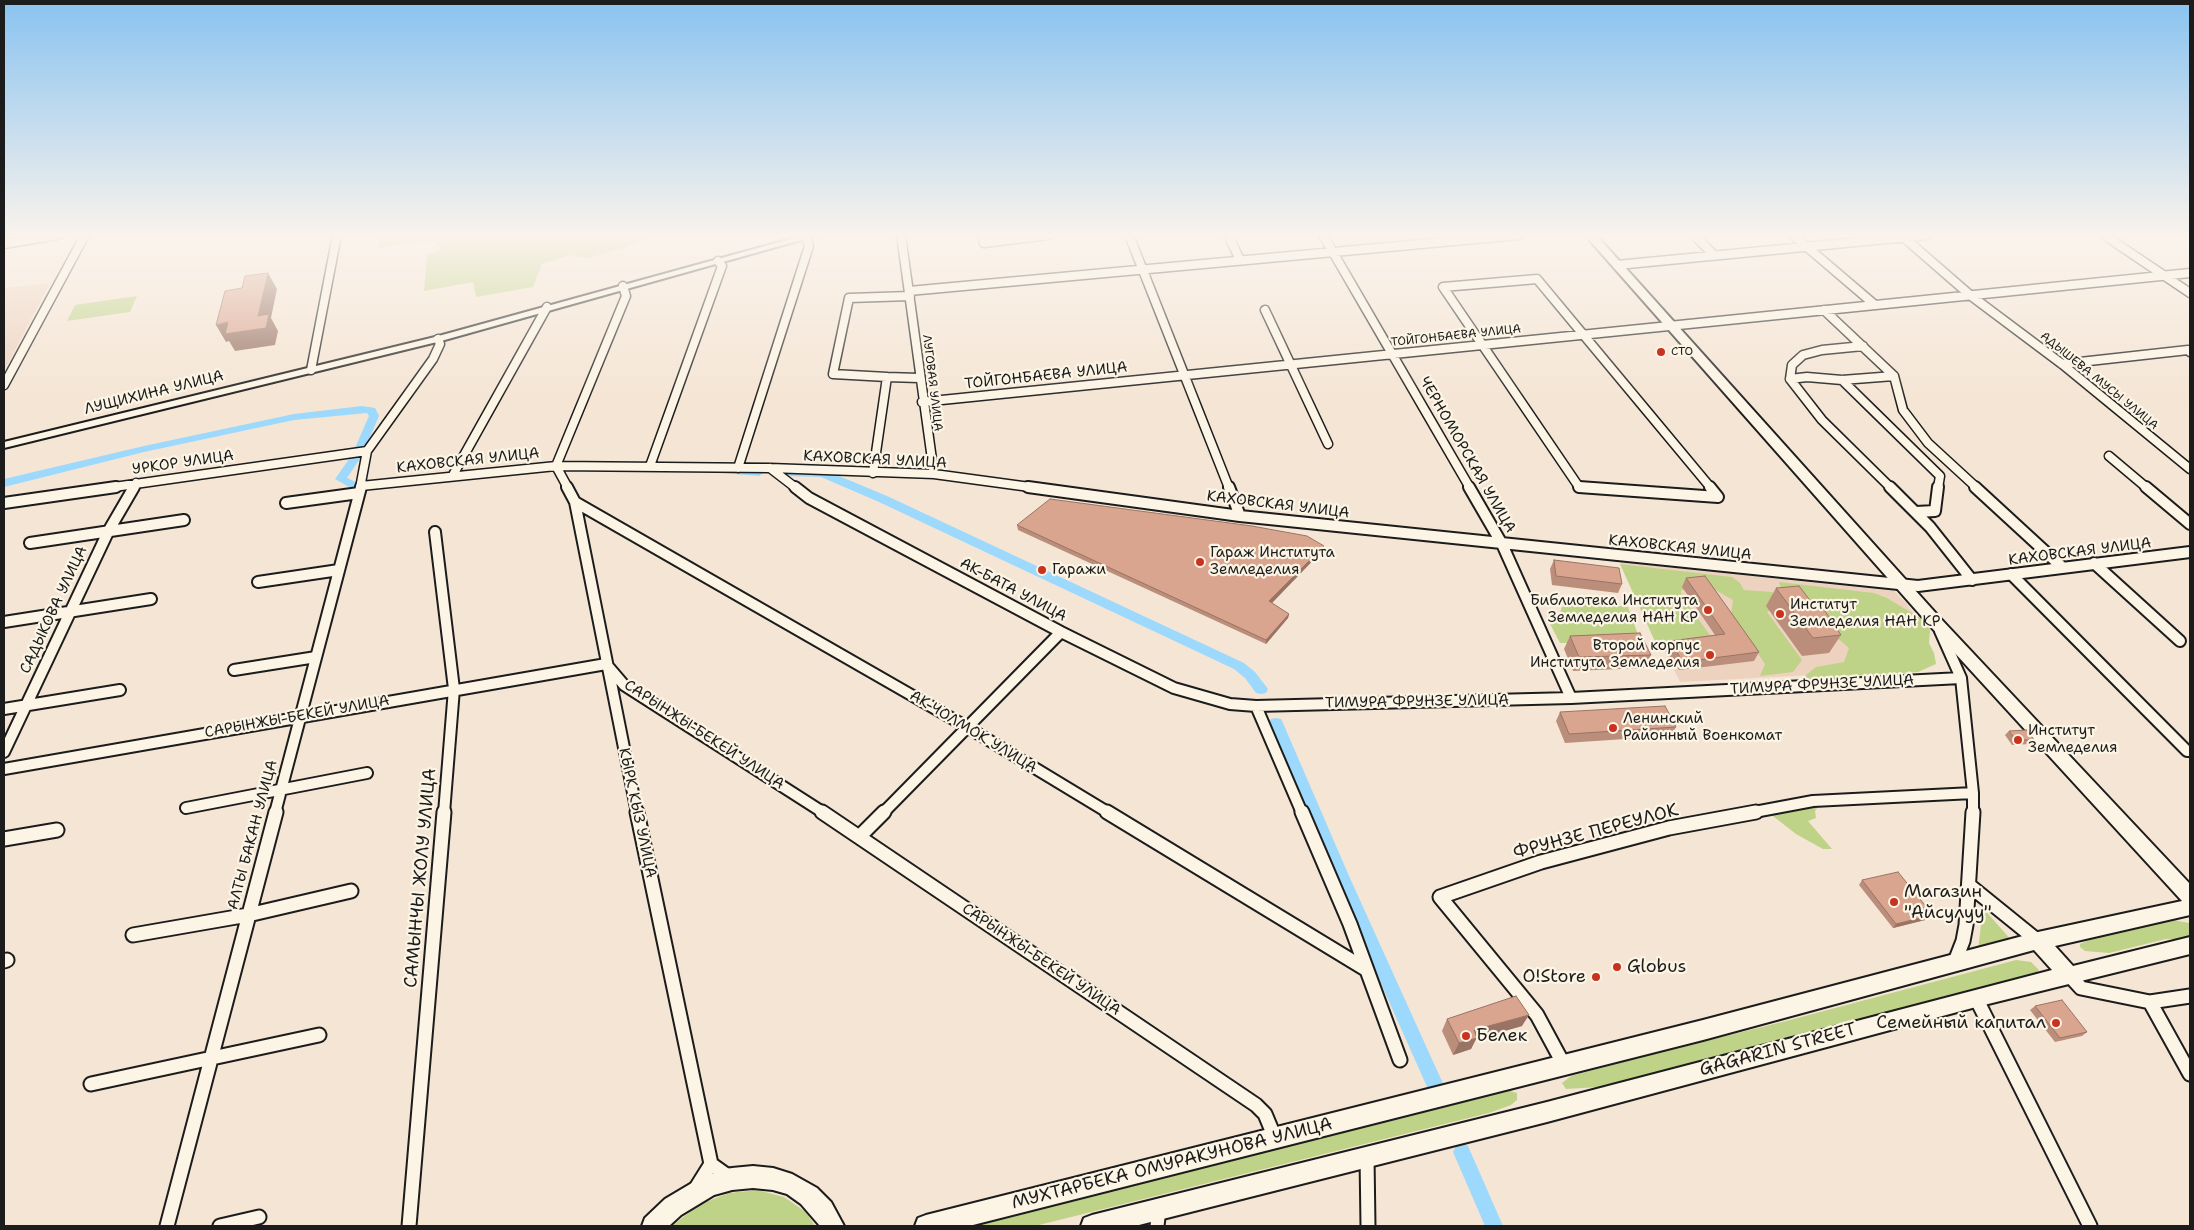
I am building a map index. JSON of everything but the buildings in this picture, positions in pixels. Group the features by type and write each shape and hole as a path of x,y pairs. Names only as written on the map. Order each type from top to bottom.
{"main road":[{"path":"1642,292 1936,623 2190,896"},
{"path":"1564,1065 2038,941 2190,907"},
{"path":"2038,941 2070,976"},
{"name":"GAGARIN STREET","path":"1367,1157 1547,1112 1976,998 2190,946"},
{"name":"МУХТАРБЕКА ОМУРАКУНОВА УЛИЦА","path":"926,1226 1564,1065"},
{"path":"1092,1226 1158,1217 1367,1157"},
{"path":"653,1226 673,1207 691,1194 710,1185 753,1177 773,1179 792,1185 813,1200 823,1210 833,1226"}],"street":[{"path":"4,385 54,292"},
{"path":"311,370 325,292"},
{"name":"ЛУЩИХИНА УЛИЦА","path":"4,445 438,339 599,292"},
{"path":"556,466 626,292"},
{"path":"650,466 713,292"},
{"path":"738,468 794,292"},
{"path":"920,378 832,374 849,298 925,292"},
{"path":"1152,292 1240,516"},
{"name":"ЧЕРНОМОРСКАЯ УЛИЦА","path":"1357,292 1502,544 1571,698"},
{"path":"1447,292 1580,487 1718,496 1548,292"},
{"path":"1860,292 1875,305"},
{"name":"АДЫШЕВА МУСЫ УЛИЦА","path":"1967,292 2062,364 2190,469"},
{"name":"ТОЙГОНБАЕВА УЛИЦА","path":"922,402 1997,292"},
{"name":"ЛУГОВАЯ УЛИЦА","path":"910,294 922,402 934,474"},
{"path":"453,475 547,307"},
{"path":"1265,310 1328,444"},
{"path":"1824,310 1894,376 1903,410 1928,443 2062,567"},
{"path":"367,451 433,359 440,344 438,339"},
{"path":"1863,346 1822,350 1803,355 1792,365 1790,379 1822,420 1916,512 1972,580"},
{"path":"2062,364 2188,350 2190,352"},
{"path":"1790,379 1807,377 1842,380 1894,376"},
{"path":"873,473 887,377"},
{"path":"1842,380 1940,476 1935,511 1916,512"},
{"name":"УРКОР УЛИЦА","path":"4,503 367,451"},
{"name":"АЛТЫ БАКАН УЛИЦА","path":"166,1226 339,570 360,489 367,451"},
{"path":"2109,456 2190,524"},
{"name":"КАХОВСКАЯ УЛИЦА","path":"286,503 360,489 453,475 556,466 770,468 934,474 1240,516 1918,586 2186,552"},
{"name":"КЫРК КЫЗ УЛИЦА","path":"556,466 575,502 606,664 711,1164"},
{"name":"АК-БАТА УЛИЦА","path":"770,468 809,498 1060,632 1174,688 1230,704 1256,706"},
{"name":"САДЫКОВА УЛИЦА","path":"4,752 109,530 136,483"},
{"name":"АК-ЧОЛМОК УЛИЦА","path":"575,502 967,727 1367,970"},
{"path":"30,543 184,520"},
{"name":"САМЫНЧЫ ЖОЛУ УЛИЦА","path":"409,1226 454,689 435,532"},
{"path":"2186,552 2190,560"},
{"path":"2094,563 2180,642"},
{"path":"258,582 339,570"},
{"path":"2011,574 2187,751 2190,751"},
{"path":"4,622 151,599"},
{"path":"1936,623 1961,678 1973,793 1970,886 1963,942 1954,964"},
{"path":"860,836 1060,632"},
{"path":"234,670 316,657"},
{"name":"САРЫНЖЫ-БЕКЕЙ УЛИЦА","path":"4,769 606,664 624,685 860,836 1256,1105 1265,1114 1275,1138"},
{"name":"ТИМУРА ФРУНЗЕ УЛИЦА","path":"1256,706 1571,698 1961,678"},
{"path":"4,709 120,690"},
{"path":"1256,706 1350,924 1400,1060"},
{"path":"186,808 368,773"},
{"name":"ФРУНЗЕ ПЕРЕУЛОК","path":"1564,1065 1537,1015 1440,897 1541,862 1669,828 1813,801 1973,793"},
{"path":"4,839 58,830"},
{"path":"1970,886 2038,941"},
{"path":"133,934 248,915 351,891"},
{"path":"2070,976 2081,988 2150,1002 2190,996"},
{"path":"1976,998 2090,1226"},
{"path":"2150,1002 2190,1074"},
{"path":"91,1084 319,1035"},
{"path":"1367,1157 1368,1226"},
{"path":"691,1194 711,1164 725,1174 740,1178"},
{"path":"220,1226 259,1217"}],"shaded area":[{"path":"4,292 45,292 4,371"},
{"name":"Институт Земледелия НАН КР","path":"1620,562 1894,591 1906,603 1923,626 1927,660 1812,675 1680,682"}],"green space":[{"path":"475,292 502,292 476,297"},
{"path":"137,296 130,312 67,321 75,305"},
{"path":"1620,564 1732,577 1740,583 1744,590 1772,592 1784,604 1767,612 1802,660 1793,672 1760,676 1765,664 1731,614 1733,600 1712,588 1681,590 1681,595 1717,645 1665,650 1664,652 1657,646"},
{"path":"1779,582 1874,593 1887,598 1927,622 1930,631 1929,643 1934,653 1936,664 1918,672 1801,679 1816,667 1844,662 1849,648 1782,591"},
{"path":"1577,601 1628,607 1641,643 1560,643 1548,620 1558,618 1562,607"},
{"path":"1820,804 1815,811 1816,818 1808,821 1832,849 1823,849 1796,834 1769,813"},
{"path":"1983,908 2012,941 1978,950"},
{"path":"2173,920 2189,923 2190,936 2183,939 2166,939 2109,953 2085,951 2080,947 2080,944 2091,939"},
{"path":"2016,960 2031,962 2039,970 2035,976 1599,1087 1566,1089 1562,1083 1571,1076 1622,1062"},
{"path":"1507,1090 1517,1093 1517,1100 1511,1105 1489,1113 1035,1226 959,1226"},
{"path":"757,1190 784,1197 806,1212 815,1226 672,1226 700,1204 729,1193"}],"waterway":[{"path":"4,483 144,449 294,417 362,409 371,410 374,416 360,448"},
{"path":"356,457 341,479 358,488"},
{"path":"726,471 759,472"},
{"path":"792,473 823,474 883,499 1239,666 1250,675 1261,689"},
{"path":"1276,723 1341,876 1434,1083"},
{"path":"1462,1152 1494,1226"}],"place":[{"name":"СТО","path":"1661,352"},
{"name":"Гараж Института Земледелия","path":"1200,562"},
{"name":"Гаражи","path":"1042,570"},
{"name":"Библиотека Института Земледелия НАН КР","path":"1708,610"},
{"name":"Институт Земледелия НАН КР","path":"1780,614"},
{"name":"Второй корпус Института Земледелия","path":"1710,655"},
{"name":"Ленинский Районный Военкомат","path":"1613,728"},
{"name":"Институт Земледелия","path":"2018,740"},
{"name":"Магазин \"Айсулуу\"","path":"1894,902"},
{"name":"Globus","path":"1617,967"},
{"name":"O!Store","path":"1596,977"},
{"name":"Семейный капитал","path":"2056,1023"},
{"name":"Белек","path":"1466,1036"}]}
